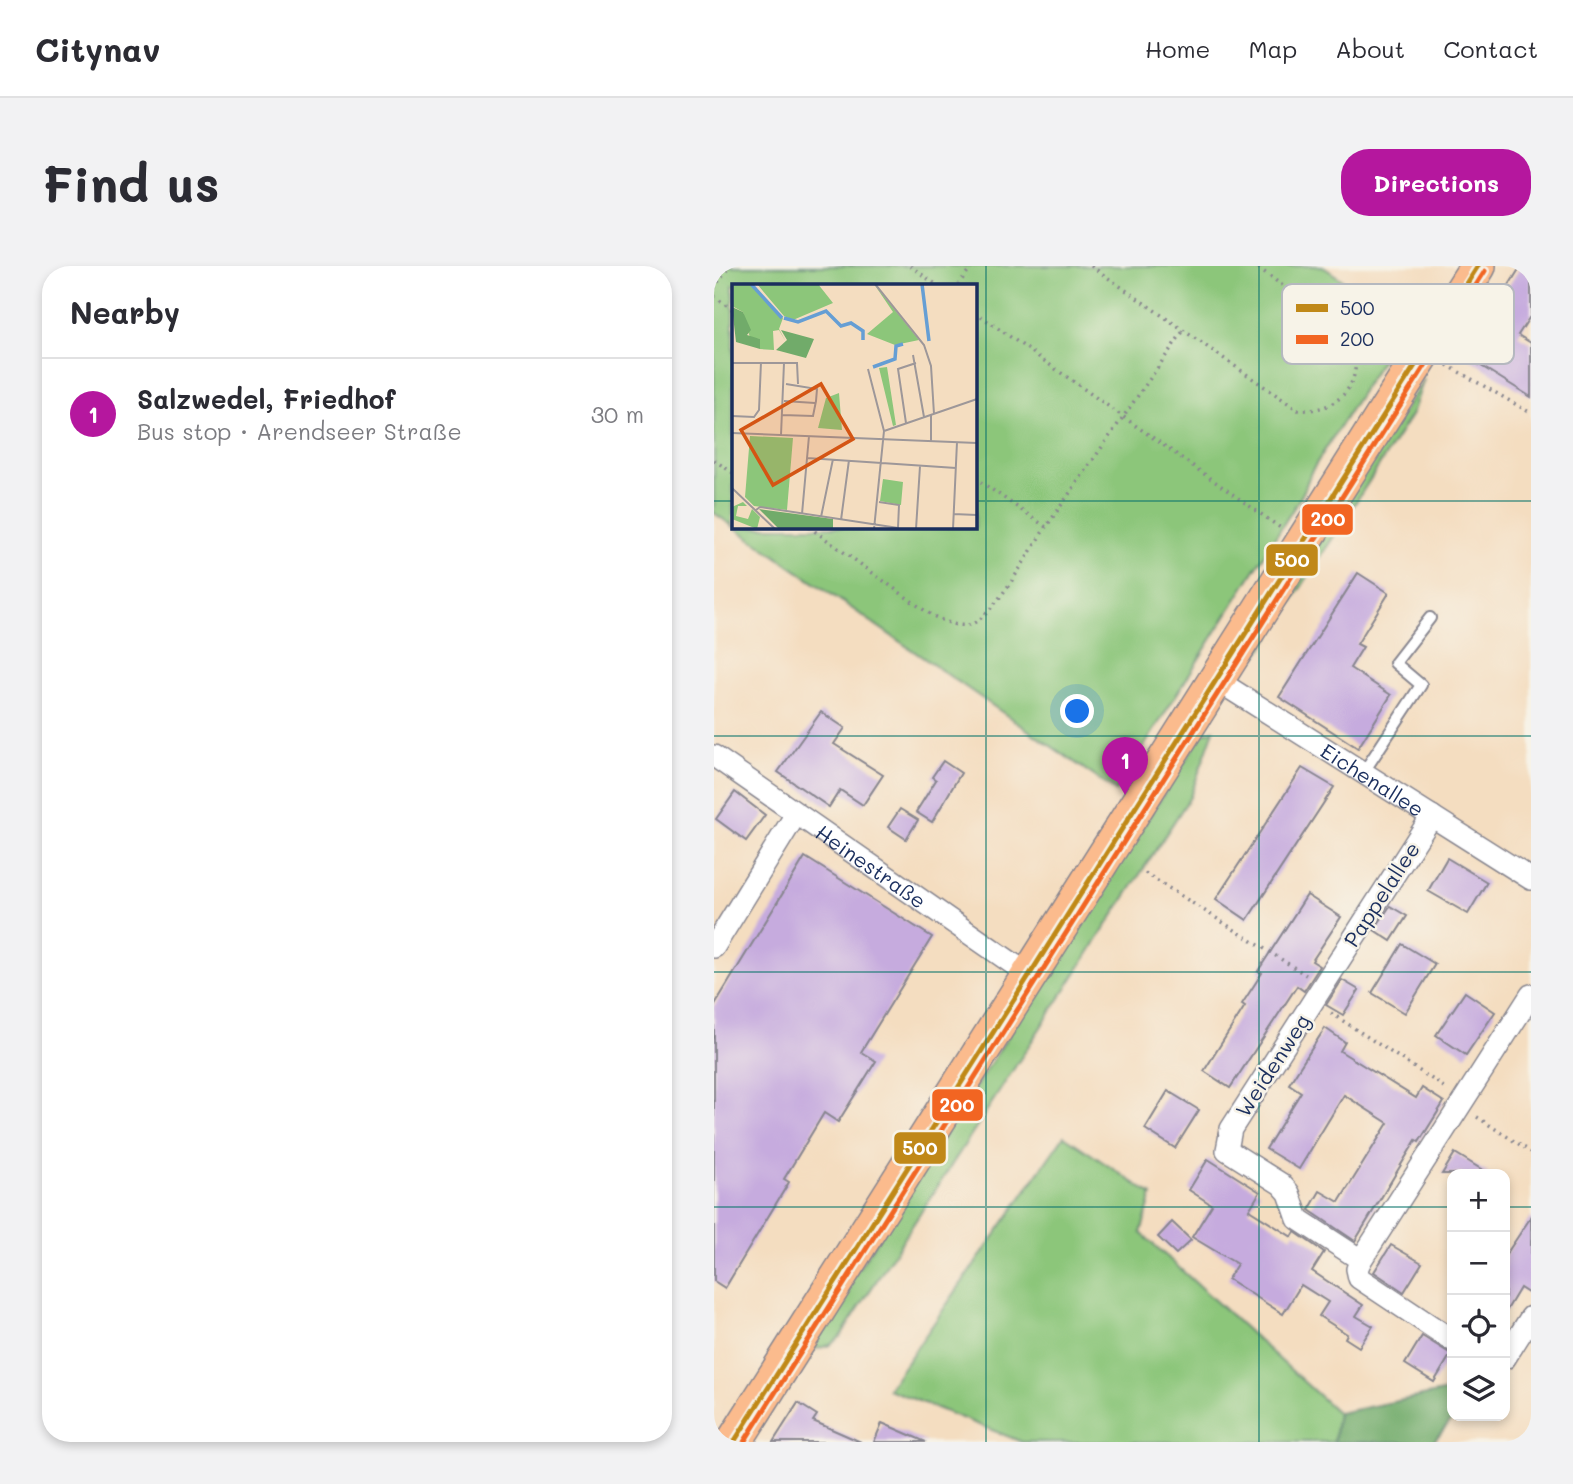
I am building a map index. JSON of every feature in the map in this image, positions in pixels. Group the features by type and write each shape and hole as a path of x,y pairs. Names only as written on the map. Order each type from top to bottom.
{"main road":[{"path":"1467,284 1478,266"},
{"path":"734,1442 1416,364"}],"street":[{"name":"Eichenallee","path":"1215,679 1531,879"},
{"name":"Heinestraße","path":"714,756 1029,975"},
{"path":"714,947 796,814"},
{"name":"Pappelallee","path":"1322,986 1432,816"},
{"name":"Weidenweg","path":"1322,986 1231,1129 1227,1150 1281,1184 1289,1193 1298,1219 1361,1260"},
{"path":"1447,1337 1359,1279 1357,1269 1531,995"},
{"path":"1510,1350 1531,1317"}],"lane":[{"path":"1363,773 1421,685 1395,663 1430,618"}],"path":[{"path":"714,288 729,266"},
{"path":"910,266 936,284"},
{"path":"959,284 972,266"},
{"path":"1091,266 1298,410 1310,411 1343,395 1352,385 1358,364"},
{"path":"1256,266 1282,285"},
{"path":"714,296 732,309"},
{"path":"976,313 1287,533"},
{"path":"810,528 931,615 950,624 965,626 986,616 1184,330"},
{"path":"1446,364 1531,413"},
{"path":"714,460 732,472"},
{"path":"976,479 1046,527"},
{"path":"1145,873 1322,986 1461,1103 1531,1152"}],"green space":[{"path":"714,266 1322,266 1348,284 1282,284 1282,364 1379,364 1311,472 1303,493 1116,791 735,528 976,528 976,284 732,284 732,525 714,513"},
{"path":"1424,379 1412,414 1256,658 1264,628"},
{"path":"1214,730 1190,797 840,1337 830,1345 805,1352 1203,733"},
{"path":"1064,1136 1152,1195 1141,1233 1338,1413 1334,1442 1022,1442 888,1389"},
{"path":"1447,1391 1447,1421 1451,1421 1433,1442 1334,1442 1338,1413"}],"building":[{"path":"1521,266 1531,266 1531,315 1518,335 1531,343 1531,397 1478,364 1514,364 1514,284 1510,284"},
{"path":"1358,573 1389,593 1357,644 1363,647 1350,668 1391,695 1358,748 1279,697"},
{"path":"821,712 845,728 834,744 883,775 863,805 840,790 829,807 778,772"},
{"path":"943,761 961,773 932,822 916,812 936,780 932,777"},
{"path":"1302,768 1334,787 1247,920 1216,899"},
{"path":"735,792 765,815 746,841 716,819"},
{"path":"900,809 918,820 906,839 888,827"},
{"path":"805,857 932,937 861,1052 876,1061 838,1122 824,1113 784,1179 789,1182 725,1288 714,1281 714,1006"},
{"path":"1447,858 1487,882 1468,914 1428,891"},
{"path":"1307,895 1341,917 1312,961 1320,966 1304,991 1297,986 1230,1088 1204,1071 1245,1006 1242,1004 1262,973 1258,971"},
{"path":"1390,906 1407,916 1391,941 1374,930"},
{"path":"1402,944 1435,964 1405,1013 1372,993"},
{"path":"1342,980 1359,990 1343,1015 1326,1005"},
{"path":"1465,992 1495,1012 1466,1055 1436,1035"},
{"path":"1325,1028 1345,1042 1340,1051 1416,1098 1422,1088 1444,1102 1419,1142 1416,1140 1355,1241 1309,1210 1320,1191 1339,1202 1388,1123 1344,1095 1299,1169 1266,1149 1301,1092 1289,1084"},
{"path":"1168,1091 1199,1110 1175,1148 1145,1129"},
{"path":"1455,1153 1481,1169 1447,1169 1447,1174 1442,1174"},
{"path":"1208,1159 1260,1192 1249,1210 1292,1237 1295,1232 1324,1252 1312,1271 1363,1305 1356,1316 1373,1326 1359,1347 1345,1338 1347,1334 1319,1316 1328,1302 1301,1285 1283,1314 1228,1279 1237,1264 1192,1237 1212,1205 1189,1190"},
{"path":"1531,1217 1531,1295 1520,1288 1510,1305 1510,1295 1510,1248"},
{"path":"1172,1222 1191,1240 1176,1254 1158,1237"},
{"path":"1391,1245 1422,1263 1404,1292 1374,1272"},
{"path":"1422,1336 1447,1352 1447,1361 1434,1382 1405,1364"},
{"path":"798,1403 817,1415 813,1421 861,1442 773,1442"},
{"path":"882,1423 926,1442 874,1442"}],"transit line":[{"name":"500","path":"1467,284 1478,266"},
{"name":"200","path":"1477,284 1485,271"},
{"name":"500","path":"734,1442 1416,364"},
{"name":"200","path":"744,1442 1426,364"}],"place":[{"name":"Salzwedel, Friedhof","path":"1125,795"}]}
